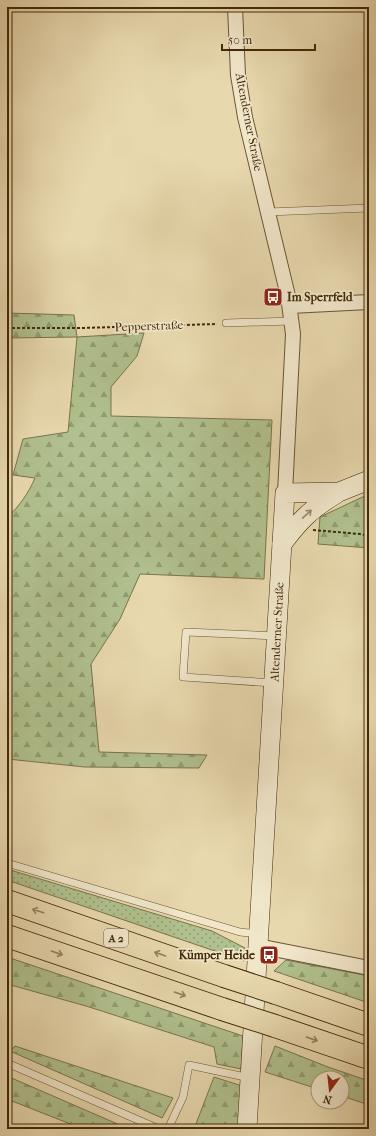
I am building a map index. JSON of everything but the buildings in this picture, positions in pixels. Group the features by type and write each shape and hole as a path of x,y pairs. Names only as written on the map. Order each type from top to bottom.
{"highway":[{"name":"A 2","path":"7,901 369,1025"},
{"path":"7,936 369,1058"}],"main road":[{"path":"288,537 314,507 339,492 369,480"},
{"path":"284,493 339,492"},
{"name":"Altenderner Straße","path":"247,1129 276,636 288,537 284,493"}],"street":[{"name":"Altenderner Straße","path":"235,7 238,75 245,117 290,306 293,347 284,493"},
{"path":"290,306 369,302"},
{"path":"258,940 369,968"}],"lane":[{"path":"268,212 369,208"},
{"path":"226,323 291,321"},
{"path":"274,683 184,677 186,632 276,636"},
{"path":"7,863 240,932 258,940"},
{"path":"7,1063 159,1129"},
{"path":"168,1129 183,1097 189,1065 250,1078"}],"path":[{"name":"Pepperstraße","path":"7,328 81,328 226,323"},
{"path":"288,537 360,534 369,536"}],"green space":[{"path":"7,313 74,315 77,337 7,338"},
{"path":"144,333 137,356 111,387 111,416 272,420 264,579 140,574 120,619 91,664 99,752 207,755 199,768 85,767 7,759 7,518 16,509 30,489 35,478 13,475 23,439 68,432 77,337"},
{"path":"369,494 369,548 318,544 320,517"},
{"path":"7,869 212,931 245,948 244,961 7,880"},
{"path":"7,957 243,1036 241,1069 217,1064 214,1047 86,1006 7,984"},
{"path":"286,960 369,976 369,1003 274,971"},
{"path":"15,1046 173,1098 162,1118 10,1051"},
{"path":"275,1046 337,1070 310,1070 310,1086 265,1072"},
{"path":"350,1075 369,1081 369,1105 350,1099"},
{"path":"7,1076 129,1129 83,1129 7,1099"},
{"path":"214,1077 242,1086 238,1129 194,1129"}],"place":[{"name":"Im Sperrfeld","path":"273,297"},
{"name":"Kümper Heide","path":"269,955"}]}
